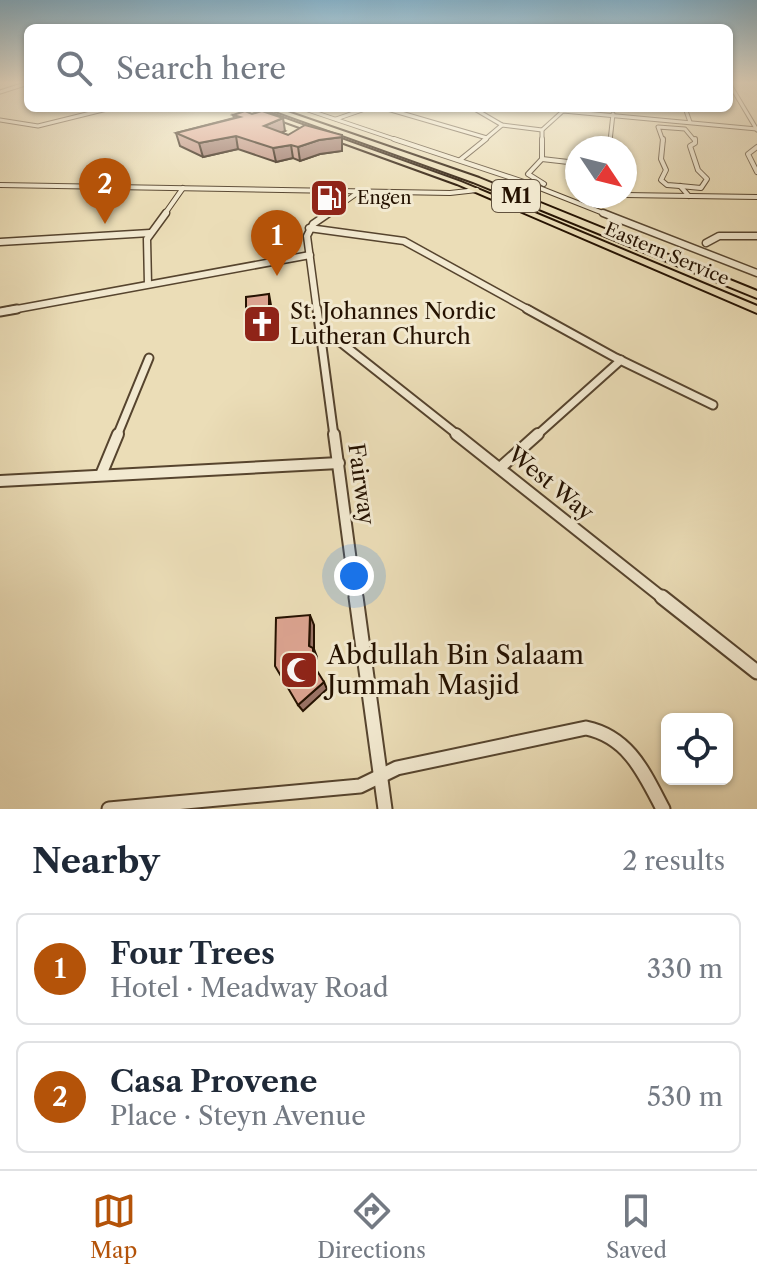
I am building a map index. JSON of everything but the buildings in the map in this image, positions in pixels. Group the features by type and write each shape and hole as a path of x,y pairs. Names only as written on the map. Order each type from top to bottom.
{"highway":[{"name":"M1","path":"306,121 476,180 757,295"},
{"name":"M1","path":"321,121 485,177 757,286"}],"main road":[{"name":"Eastern Service","path":"285,121 477,190 757,310"}],"street":[{"path":"5,121 40,126 61,121"},
{"path":"340,121 561,196 757,273"},
{"path":"428,121 487,138"},
{"path":"495,121 502,125 542,130"},
{"path":"552,121 542,130 542,159 528,175 556,189"},
{"path":"662,121 663,126"},
{"path":"673,121 757,130"},
{"path":"460,160 502,125"},
{"path":"658,127 684,129 695,138 695,143 690,146 698,170 707,177 701,188 677,186 665,184 661,179 666,170 661,162 659,151 664,142 658,127"},
{"path":"757,147 748,154 757,172"},
{"path":"542,159 565,162"},
{"path":"0,185 477,190"},
{"path":"677,186 682,196"},
{"path":"677,186 689,196"},
{"path":"148,284 147,241 183,188"},
{"path":"309,228 360,191"},
{"path":"637,195 757,197"},
{"path":"561,196 565,196"},
{"path":"309,228 404,241 621,360 713,405"},
{"name":"Fairway","path":"309,228 307,236 385,809"},
{"path":"0,242 150,233"},
{"path":"706,243 719,236 757,236"},
{"path":"0,312 310,255"},
{"name":"West Way","path":"320,326 757,672"},
{"path":"101,475 149,358"},
{"path":"500,468 621,360"},
{"path":"0,481 339,463"},
{"path":"109,809 360,786 397,768 567,730 598,729 623,742 663,809"}],"place":[{"name":"Engen","path":"329,198"},
{"name":"Casa Provene","path":"105,224"},
{"name":"Four Trees","path":"277,276"},
{"name":"St. Johannes Nordic Lutheran Church","path":"262,324"},
{"name":"Abdullah Bin Salaam Jummah Masjid","path":"299,670"}]}
